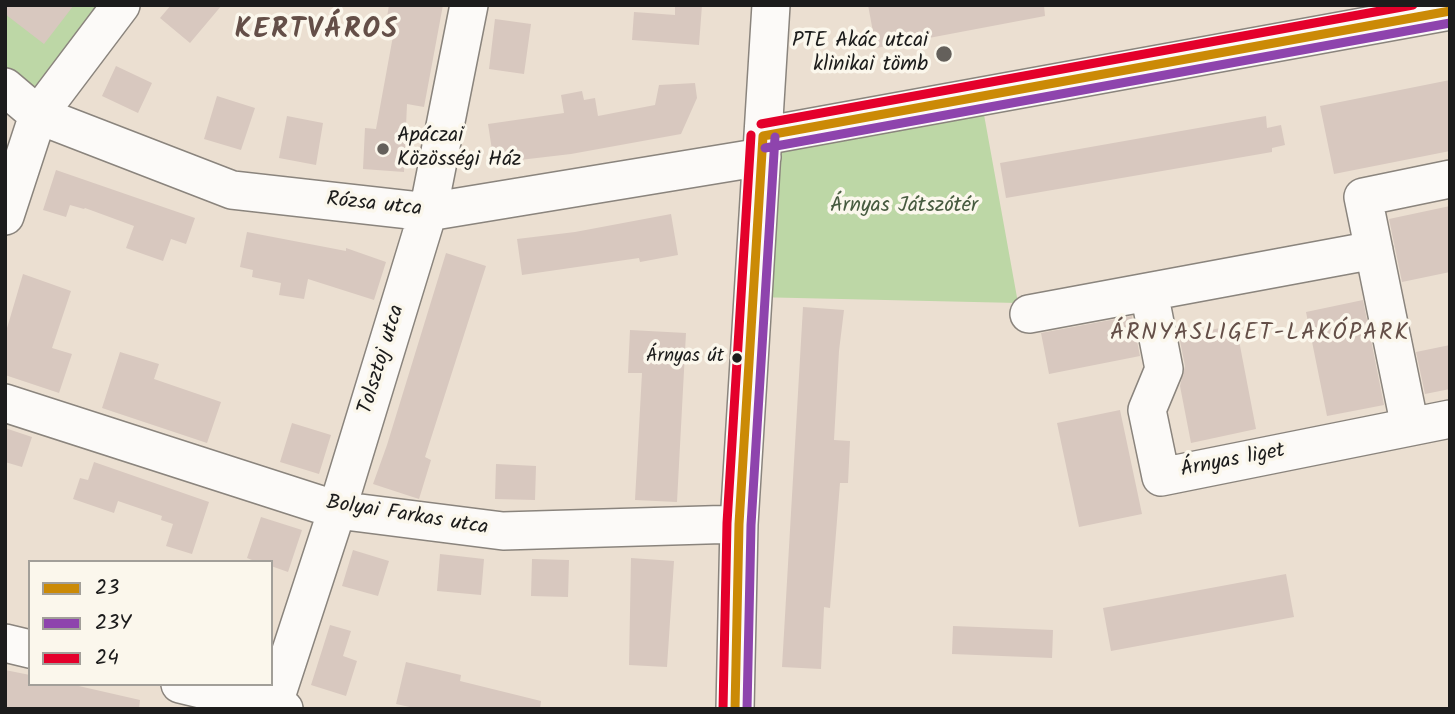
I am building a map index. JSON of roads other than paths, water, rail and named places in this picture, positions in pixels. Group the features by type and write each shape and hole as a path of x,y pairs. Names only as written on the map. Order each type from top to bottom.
{"street":[{"path":"5,216 38,115 121,5"},
{"name":"Tolsztoj utca","path":"277,708 428,212 469,5"},
{"path":"735,709 739,524 771,5"},
{"path":"763,146 1007,85 1406,12 1450,11"},
{"name":"Rózsa utca","path":"5,87 38,115 232,190 428,212 763,146"},
{"path":"1410,427 1363,197 1450,179"},
{"path":"1029,314 1374,250"},
{"name":"Árnyas liget","path":"1149,292 1164,369 1147,410 1161,477 1450,419"},
{"name":"Bolyai Farkas utca","path":"5,403 337,510 502,531 739,524"},
{"path":"5,643 28,649"},
{"path":"188,686 277,708"}],"place":[{"name":"PTE Akác utcai klinikai tömb","path":"944,54"},
{"name":"Apáczai Közösségi Ház","path":"383,149"},
{"name":"Árnyas út","path":"737,358"}],"district":[{"name":"KERTVÁROS","path":"317,32"},
{"name":"ÁRNYASLIGET-LAKÓPARK","path":"1260,335"}],"park label":[{"name":"Árnyas Játszótér","path":"904,207"}]}
